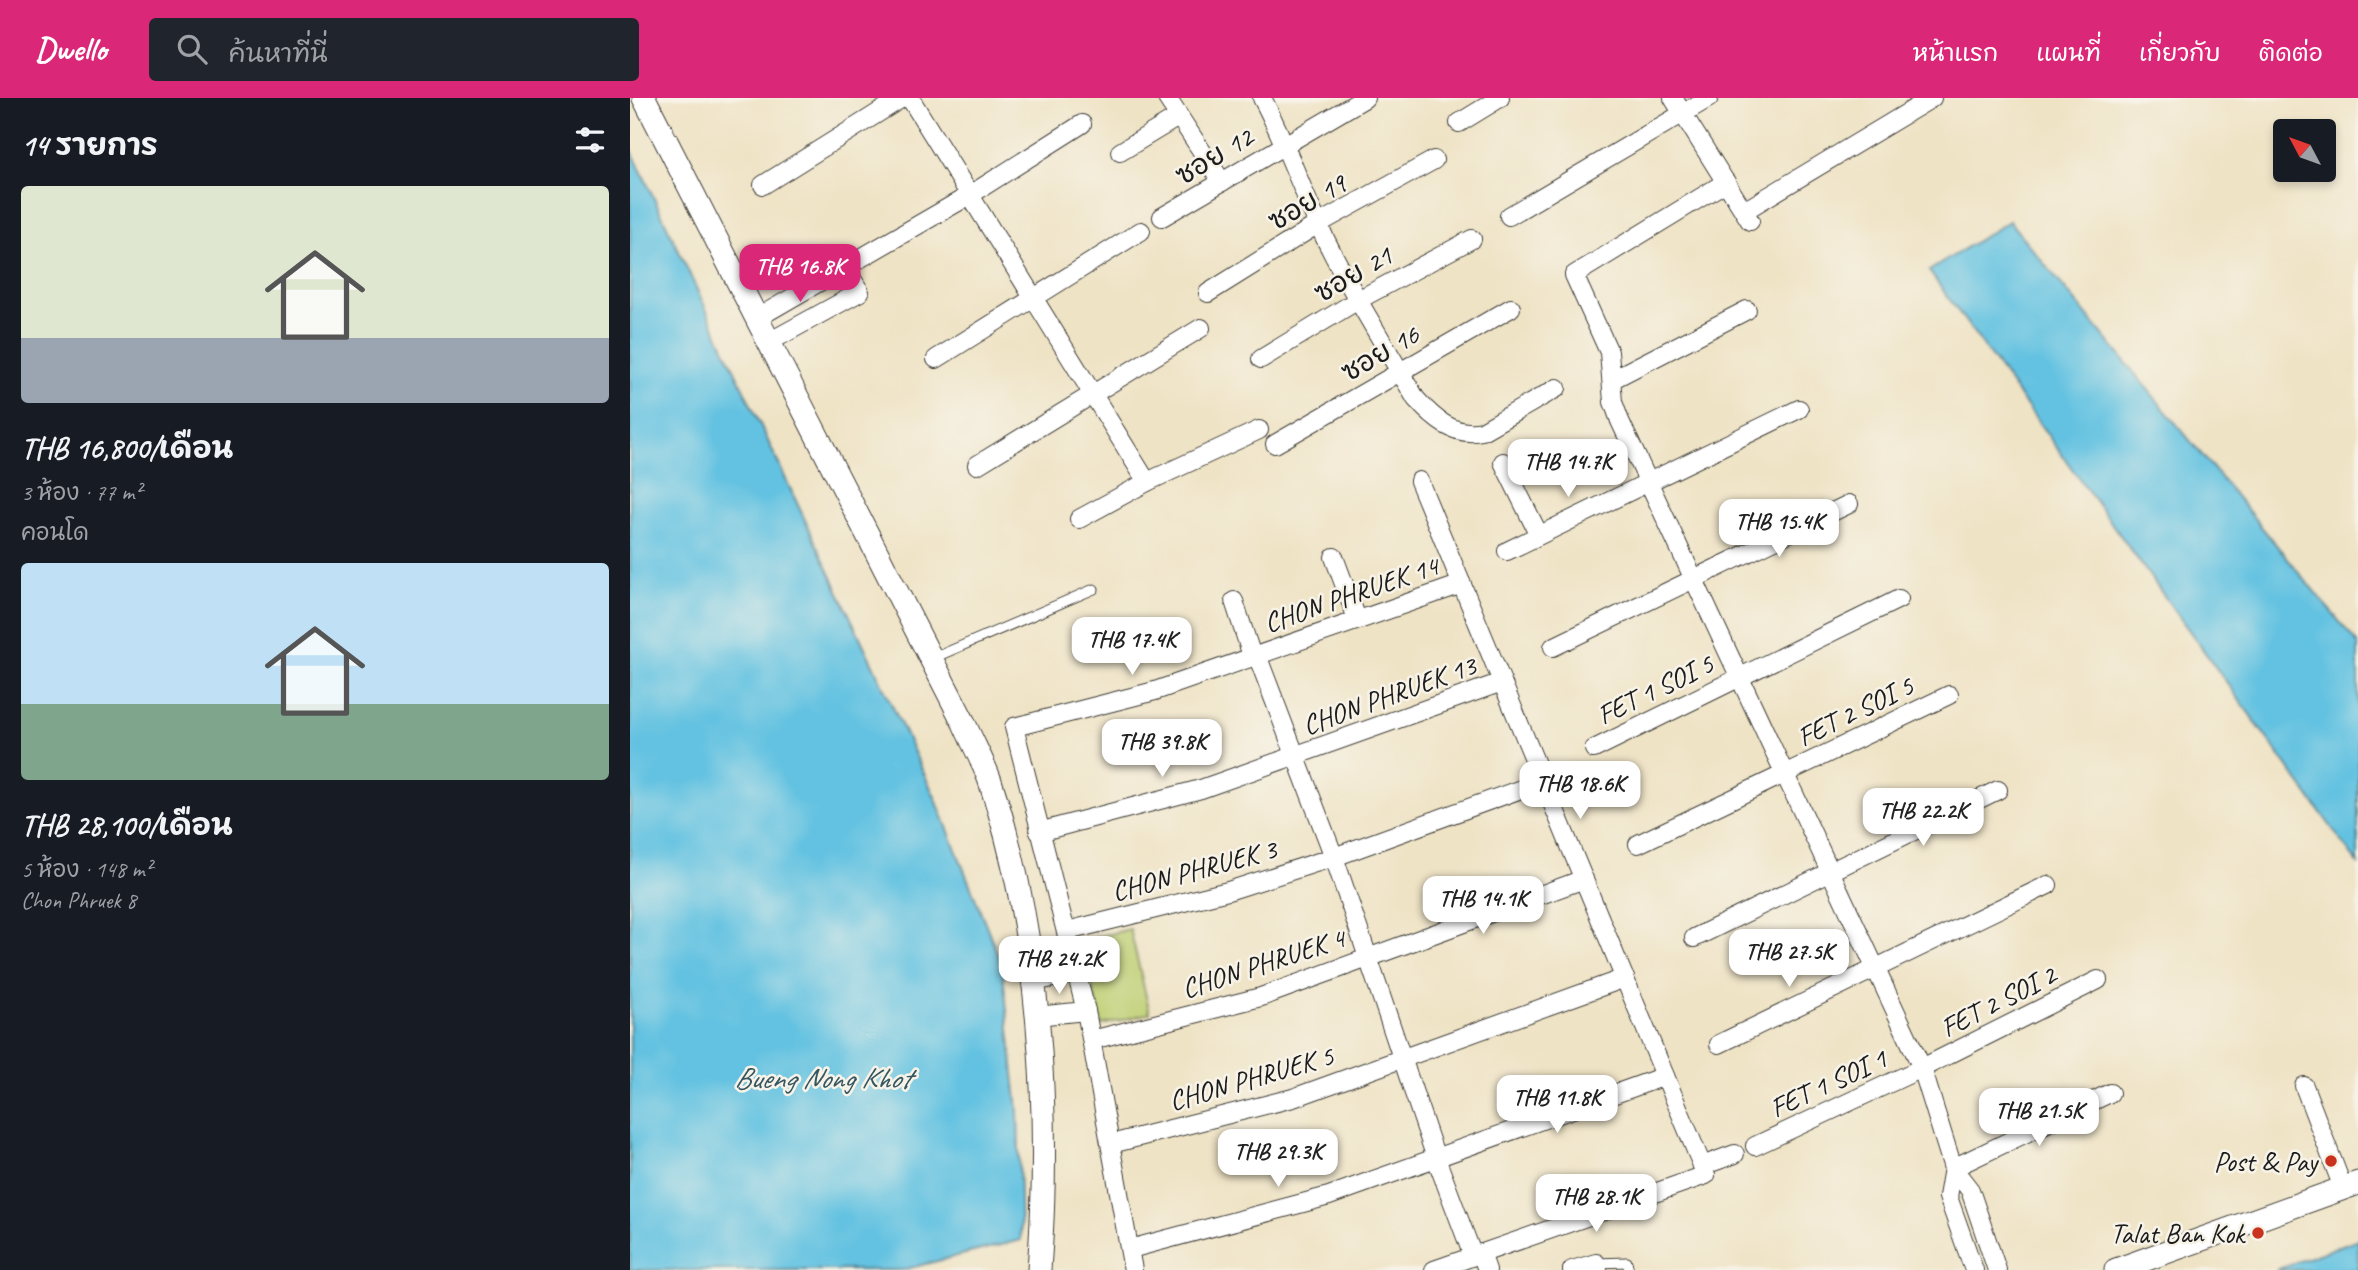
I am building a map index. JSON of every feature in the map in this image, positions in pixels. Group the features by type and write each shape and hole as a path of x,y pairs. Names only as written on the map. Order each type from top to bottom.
{"street":[{"path":"644,98 929,660 964,723 989,778 1020,894 1033,982 1044,1149 1039,1270"},
{"path":"763,185 902,98"},
{"path":"909,98 1147,482"},
{"path":"1167,98 1222,182"},
{"path":"1262,98 1286,144 1318,224 1358,300 1416,399 1438,422 1471,433 1482,431 1557,388"},
{"name":"ซอย 12","path":"1162,217 1365,98"},
{"path":"1459,123 1500,98"},
{"path":"1673,98 1747,216 1932,98"},
{"path":"1509,216 1709,98"},
{"path":"1121,152 1178,117"},
{"path":"757,318 970,195 1082,124"},
{"name":"ซอย 19","path":"1208,293 1318,224 1434,160"},
{"path":"1726,182 1574,275 1609,352 1614,407 1647,483 1922,1068 1953,1168 1970,1190 1997,1270"},
{"path":"936,359 1141,230"},
{"name":"ซอย 21","path":"1261,359 1358,300 1472,239"},
{"path":"769,342 860,292 846,269"},
{"name":"ซอย 16","path":"1275,444 1511,308"},
{"path":"1613,379 1747,310"},
{"path":"977,465 1201,328"},
{"path":"1507,551 1799,409"},
{"path":"1079,519 1147,482 1259,430"},
{"path":"1503,462 1539,535"},
{"path":"1419,481 1704,1170"},
{"path":"1553,646 1849,504"},
{"path":"1334,557 1357,619"},
{"name":"CHON PHRUEK 14","path":"1039,832 1014,727 1155,691 1462,584"},
{"name":"FET 1 SOI 5","path":"1594,748 1899,599"},
{"path":"1234,601 1334,857 1474,1262"},
{"name":"CHON PHRUEK 13","path":"1039,832 1201,789 1503,682"},
{"name":"FET 2 SOI 5","path":"1638,844 1949,695"},
{"name":"CHON PHRUEK 3","path":"1068,931 1228,891 1334,857 1543,781"},
{"path":"1694,938 1998,790"},
{"path":"1039,832 1068,931 1086,1010 1133,1270"},
{"name":"CHON PHRUEK 4","path":"1092,1040 1261,997 1584,879"},
{"path":"1719,1044 2048,885"},
{"path":"1033,982 1078,973"},
{"name":"CHON PHRUEK 5","path":"1111,1144 1293,1098 1625,978"},
{"name":"FET 2 SOI 2","path":"1922,1068 2098,980"},
{"path":"1036,1016 1086,1010"},
{"name":"FET 1 SOI 1","path":"1755,1146 1922,1068"},
{"path":"1130,1249 1329,1196 1665,1076"},
{"path":"2116,1270 2350,1185 2304,1086"},
{"path":"1953,1168 2110,1093"},
{"path":"1433,1270 1474,1262 1704,1170 1735,1154"},
{"path":"1953,1168 1948,1197 1974,1270"},
{"path":"1572,1270 1597,1266"}],"lane":[{"path":"929,660 1094,589"},
{"path":"1597,1266 1627,1262 1629,1270"}],"green space":[{"path":"1130,929 1150,1013 1102,1025 1081,941"}],"water":[{"name":"Bueng Nong Khot","path":"630,147 935,797 1002,965 1018,1110 1021,1240 902,1270 630,1270"},
{"path":"2009,221 2358,644 2358,864 1929,271"},
{"path":"2358,1239 2358,1270 2276,1270"}],"place":[{"name":"Post & Pay","path":"2331,1161"},
{"name":"Talat Ban Kok","path":"2258,1233"}]}
